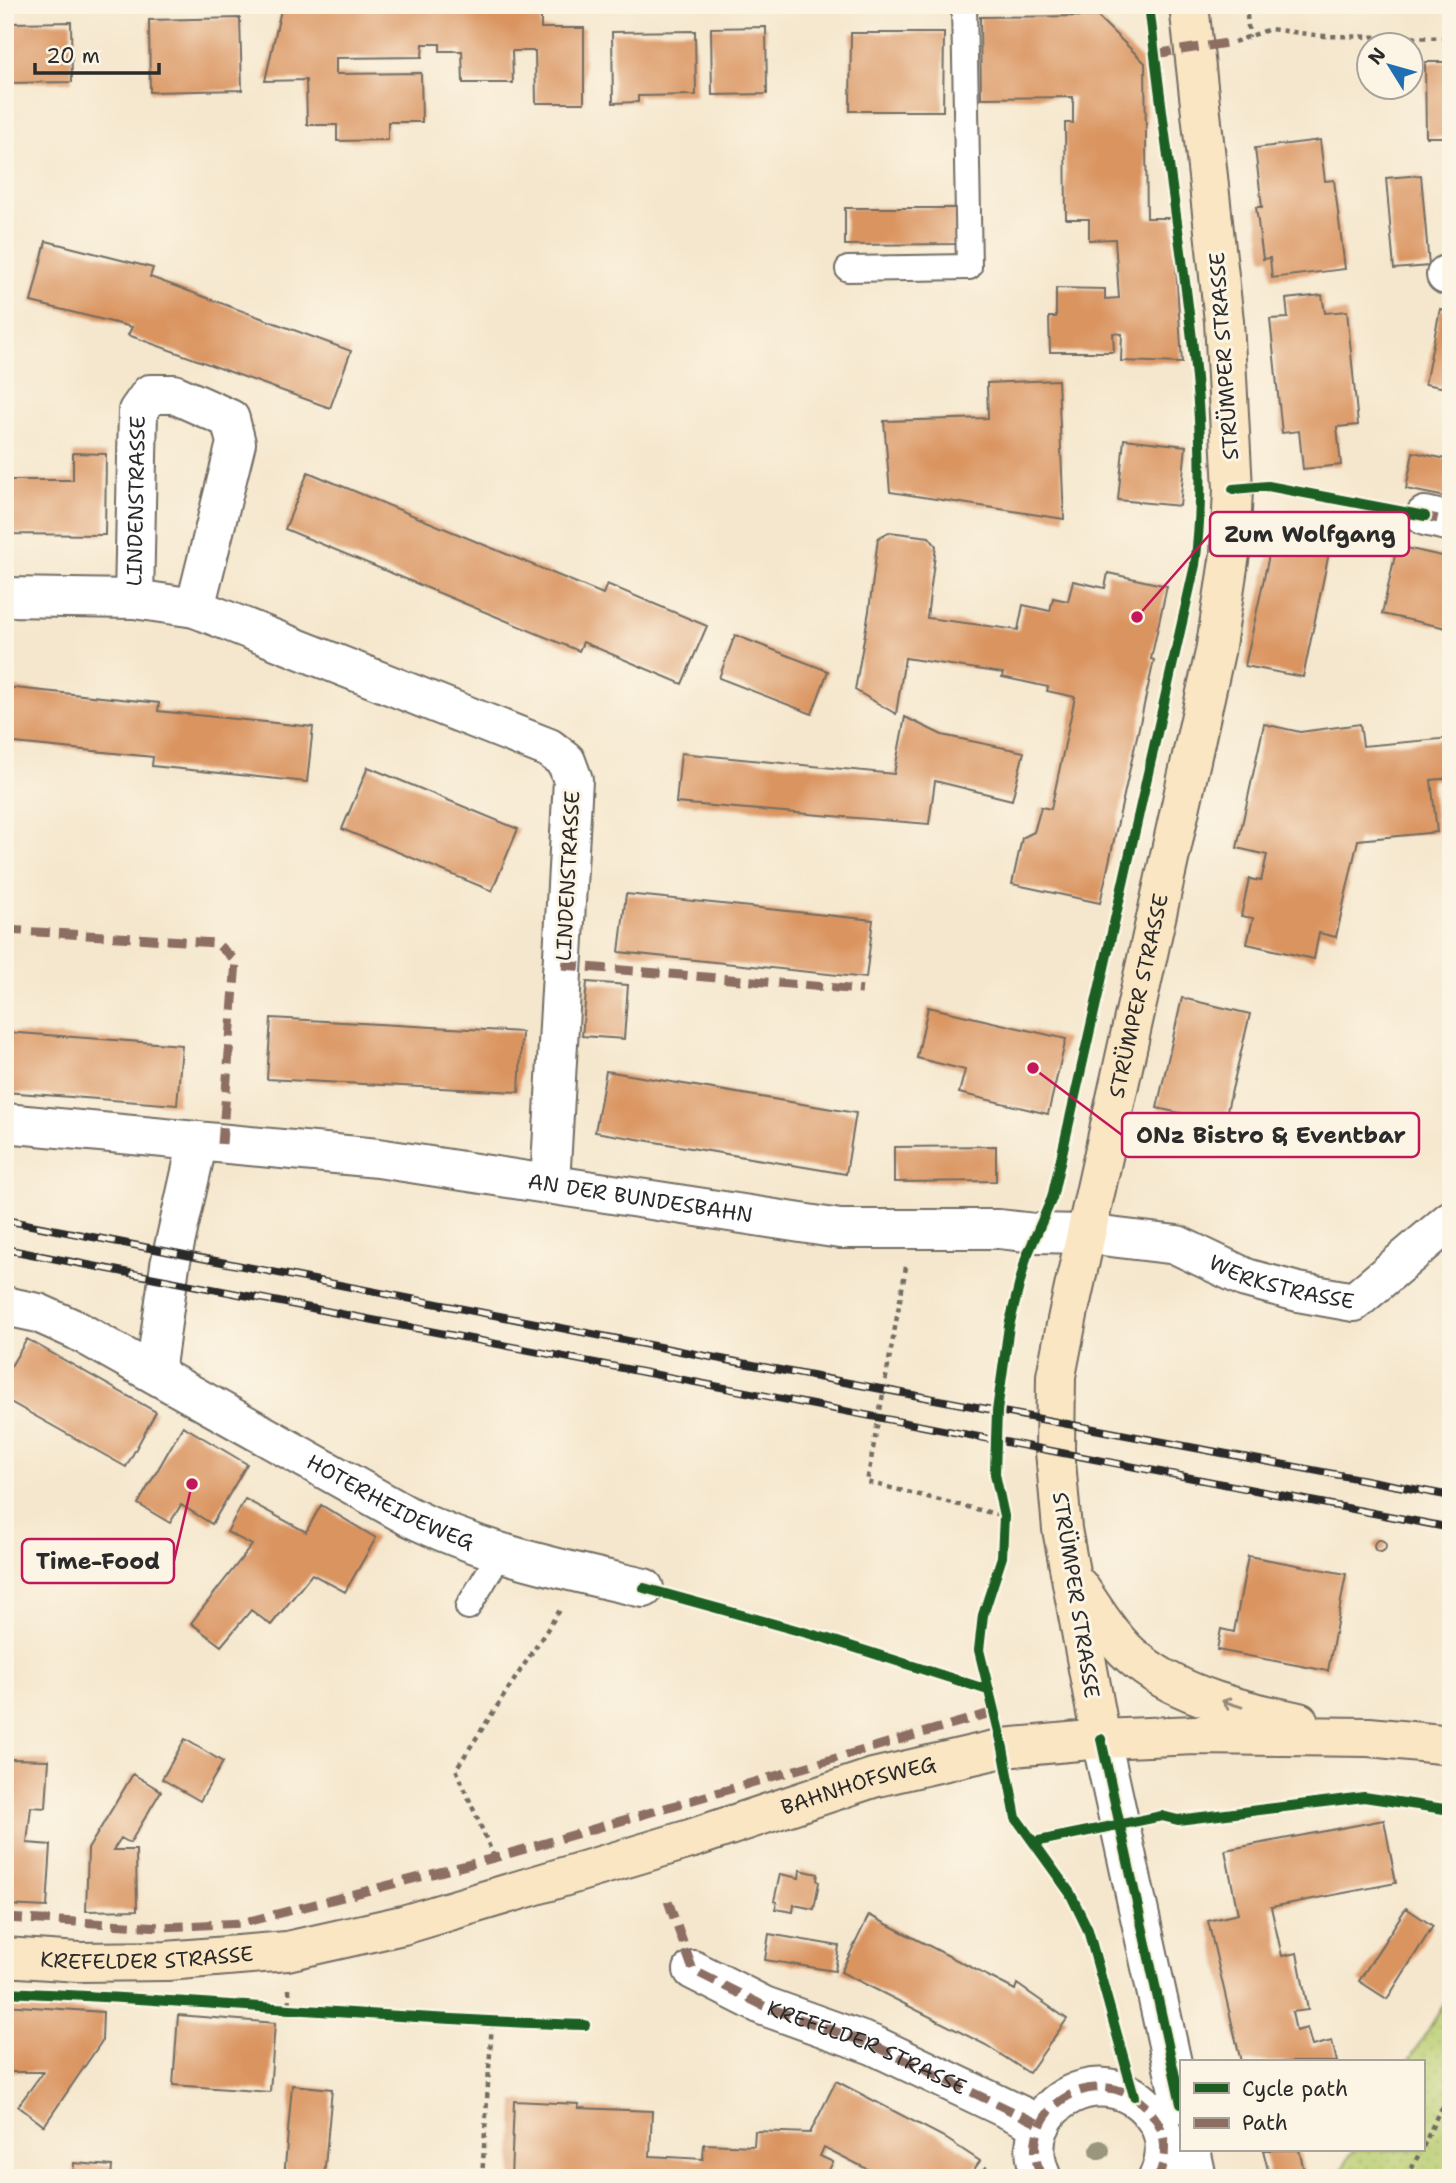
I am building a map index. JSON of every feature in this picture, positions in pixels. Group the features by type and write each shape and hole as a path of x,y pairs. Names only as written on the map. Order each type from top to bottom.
{"main road":[{"name":"STRÜMPER STRASSE","path":"1101,1739 1062,1530 1054,1422 1056,1376 1215,652 1230,554 1233,489 1224,321 1189,5"},
{"path":"1071,1575 1107,1627 1138,1662 1185,1690 1274,1717 1369,1737"},
{"name":"BAHNHOFSWEG","path":"287,1951 416,1921 690,1839 873,1778 1003,1748 1101,1739 1196,1735 1369,1737 1451,1745"},
{"name":"KREFELDER STRASSE","path":"5,1957 79,1962 167,1961 287,1951"}],"street":[{"name":"LINDENSTRASSE","path":"134,599 138,411 150,394 174,394 230,419 236,443 195,608"},
{"name":"LINDENSTRASSE","path":"5,597 134,599 195,608 549,748 566,761 573,780 550,1184"},
{"name":"AN DER BUNDESBAHN","path":"5,1123 378,1158 840,1229 999,1229 1086,1234"},
{"path":"155,1373 170,1265 198,1141"},
{"name":"WERKSTRASSE","path":"1086,1234 1177,1245 1246,1278 1298,1292 1354,1302 1451,1220"},
{"name":"HOTERHEIDEWEG","path":"21,1310 76,1329 408,1516 445,1534 583,1575 644,1588"},
{"name":"STRÜMPER STRASSE","path":"1101,1739 1180,2099"},
{"name":"KREFELDER STRASSE","path":"693,1970 764,2006 873,2045 1041,2125"},
{"path":"1042,2178 1036,2155 1036,2140 1041,2125 1059,2101 1076,2091 1096,2086 1115,2088 1134,2096 1150,2109 1160,2126 1165,2146 1163,2166 1158,2178"},
{"path":"1192,2152 1198,2178"}],"lane":[{"path":"848,269 969,267 964,5"},
{"path":"468,1607 501,1552"}],"path":[{"path":"1246,5 1249,37"},
{"path":"1227,43 1270,29 1323,36 1451,38"},
{"path":"913,1229 867,1482 1004,1516"},
{"path":"494,1858 456,1769 583,1575"},
{"path":"482,2178 492,2022"},
{"path":"1424,2144 1438,2114 1451,2095"},
{"path":"1407,2178 1420,2152"},
{"path":"1411,2171 1413,2178"}],"green space":[{"path":"1451,1993 1451,2178 1336,2178 1353,2152 1424,2152 1424,2060 1409,2060"}],"building":[{"path":"282,5 541,5 541,28 584,28 584,103 536,103 535,51 512,51 513,83 463,83 462,51 440,51 440,44 423,44 422,57 336,58 336,74 421,73 422,122 388,122 388,140 337,141 337,125 307,125 306,80 265,81"},
{"path":"1097,16 1145,63 1147,218 1173,218 1182,363 1121,361 1122,334 1113,333 1114,352 1050,352 1049,317 1056,317 1056,288 1105,289 1105,299 1119,298 1115,239 1089,240 1089,219 1066,219 1065,123 1073,123 1073,97 981,98 980,17"},
{"path":"240,18 242,90 150,92 149,20"},
{"path":"71,22 72,82 5,83 5,50 11,50 12,23"},
{"path":"766,27 767,94 712,95 711,28"},
{"path":"695,31 696,95 638,96 638,102 613,103 612,32"},
{"path":"851,33 944,33 943,111 850,111"},
{"path":"1425,62 1451,62 1451,137 1426,137"},
{"path":"1320,140 1325,181 1334,180 1345,269 1272,278 1270,258 1263,259 1256,207 1262,207 1255,148"},
{"path":"1421,175 1429,266 1394,269 1386,178"},
{"path":"845,208 957,208 957,244 845,245"},
{"path":"46,241 153,268 150,277 351,351 330,408 128,335 132,327 31,302"},
{"path":"1322,295 1325,313 1347,311 1358,425 1337,427 1341,465 1303,469 1299,431 1282,433 1270,319 1288,318 1286,299"},
{"path":"1440,309 1451,311 1451,389 1425,384"},
{"path":"1058,380 1064,519 890,492 884,421 988,418 987,383"},
{"path":"1124,439 1186,446 1180,506 1118,500"},
{"path":"1413,452 1451,460 1451,498 1406,489"},
{"path":"73,453 106,454 105,535 5,534 5,480 73,480"},
{"path":"308,472 603,594 607,584 707,626 682,684 583,642 579,651 285,529"},
{"path":"889,532 929,537 936,546 927,618 1018,630 1023,605 1050,611 1053,598 1068,601 1073,581 1105,588 1108,573 1167,586 1151,659 1154,660 1100,903 1012,884 1022,838 1034,832 1041,807 1051,809 1075,697 1047,691 1048,687 1002,677 1003,673 905,658 896,714 855,690 878,538"},
{"path":"1272,541 1329,553 1303,677 1245,666"},
{"path":"1397,546 1451,558 1451,629 1382,614"},
{"path":"735,635 828,671 812,714 719,678"},
{"path":"5,687 159,703 158,711 313,727 307,782 152,766 153,757 5,742"},
{"path":"905,717 942,735 1024,752 1012,800 935,781 929,824 676,803 681,753 894,774"},
{"path":"1264,724 1300,732 1360,724 1363,746 1451,738 1451,778 1431,780 1437,832 1358,840 1336,937 1319,933 1314,959 1247,944 1253,918 1241,916 1249,879 1261,881 1267,855 1237,848"},
{"path":"368,767 518,829 492,891 342,829"},
{"path":"626,894 873,920 866,978 619,952"},
{"path":"587,982 628,985 624,1039 582,1036"},
{"path":"1182,998 1250,1014 1224,1123 1157,1108"},
{"path":"928,1007 1066,1039 1048,1114 959,1093 965,1070 917,1058"},
{"path":"271,1018 522,1032 519,1092 267,1079"},
{"path":"5,1032 182,1045 177,1105 5,1092"},
{"path":"606,1071 856,1113 846,1174 595,1132"},
{"path":"996,1146 996,1181 894,1182 894,1147"},
{"path":"27,1339 156,1412 126,1467 5,1399 5,1376"},
{"path":"183,1426 247,1464 212,1524 181,1505 170,1523 138,1504"},
{"path":"245,1499 306,1532 321,1505 376,1538 345,1592 312,1574 271,1625 251,1610 221,1646 191,1623 252,1545 227,1532"},
{"path":"1375,1541 1385,1541 1385,1551 1375,1551"},
{"path":"1248,1556 1346,1574 1328,1671 1217,1650 1221,1629 1234,1632"},
{"path":"185,1739 223,1762 200,1801 162,1779"},
{"path":"10,1759 49,1760 46,1808 31,1807 27,1843 51,1845 47,1907 5,1905 5,1780"},
{"path":"133,1774 161,1791 130,1843 121,1838 113,1850 136,1850 137,1910 86,1911 88,1849"},
{"path":"1384,1820 1396,1883 1271,1907 1282,1956 1297,1953 1308,2010 1292,2012 1296,2031 1307,2028 1312,2046 1332,2041 1337,2060 1241,2060 1208,1921 1238,1914 1225,1850"},
{"path":"800,1870 818,1874 814,1909 794,1905 793,1912 775,1909 777,1902 774,1901 780,1874 799,1878"},
{"path":"1406,1908 1433,1926 1387,1999 1359,1981"},
{"path":"869,1915 1015,1990 1017,1984 1067,2019 1029,2073 986,2045 841,1972"},
{"path":"769,1934 839,1946 835,1971 765,1960"},
{"path":"5,2005 103,2012 102,2041 44,2126 18,2106 43,2072 5,2072"},
{"path":"178,2015 275,2023 270,2092 173,2085"},
{"path":"836,2081 942,2136 980,2161 968,2178 865,2178 869,2170 824,2147 820,2156 833,2162 825,2178 511,2178 514,2101 579,2104 578,2108 652,2111 650,2156 703,2159 704,2144 754,2146 755,2131 810,2133"},
{"path":"292,2085 332,2089 324,2178 284,2178"},
{"path":"1264,2152 1300,2152 1306,2178 1270,2178"},
{"path":"74,2163 112,2166 111,2178 73,2178"},
{"path":"986,2167 999,2178 979,2178"}],"railway":[{"path":"5,1220 716,1358 1451,1496"},
{"path":"5,1249 1451,1528"}],"marked path":[{"path":"1154,54 1227,43"},
{"path":"1446,275 1451,275"},
{"path":"1420,515 1451,522"},
{"path":"5,930 216,943 236,961 222,1144"},
{"path":"562,965 862,990"},
{"path":"5,1918 163,1927 242,1923 494,1858 994,1712"},
{"path":"668,1901 693,1970 764,2006 873,2045 1041,2125"},
{"path":"1042,2178 1035,2151 1039,2127 1052,2108 1070,2095 1092,2088 1116,2089 1138,2100 1157,2121 1165,2150 1158,2178"}],"cycle path":[{"path":"1134,2096 1088,1930 1070,1893 1016,1818 1003,1748 979,1650 983,1615 1002,1557 1004,1516 995,1474 996,1440 997,1411 1009,1326 1026,1258 1052,1198 1195,565 1201,483 1198,401 1190,319 1149,5"},
{"path":"1233,489 1268,486 1425,516"},
{"path":"644,1588 825,1638 988,1690"},
{"path":"1101,1739 1180,2099"},
{"path":"1034,1842 1162,1816 1178,1820 1364,1797 1451,1810"},
{"path":"5,1992 585,2025"}],"place":[{"name":"Zum Wolfgang","path":"1137,617"},
{"name":"ONz Bistro & Eventbar","path":"1033,1068"},
{"name":"Time-Food","path":"192,1484"}]}
